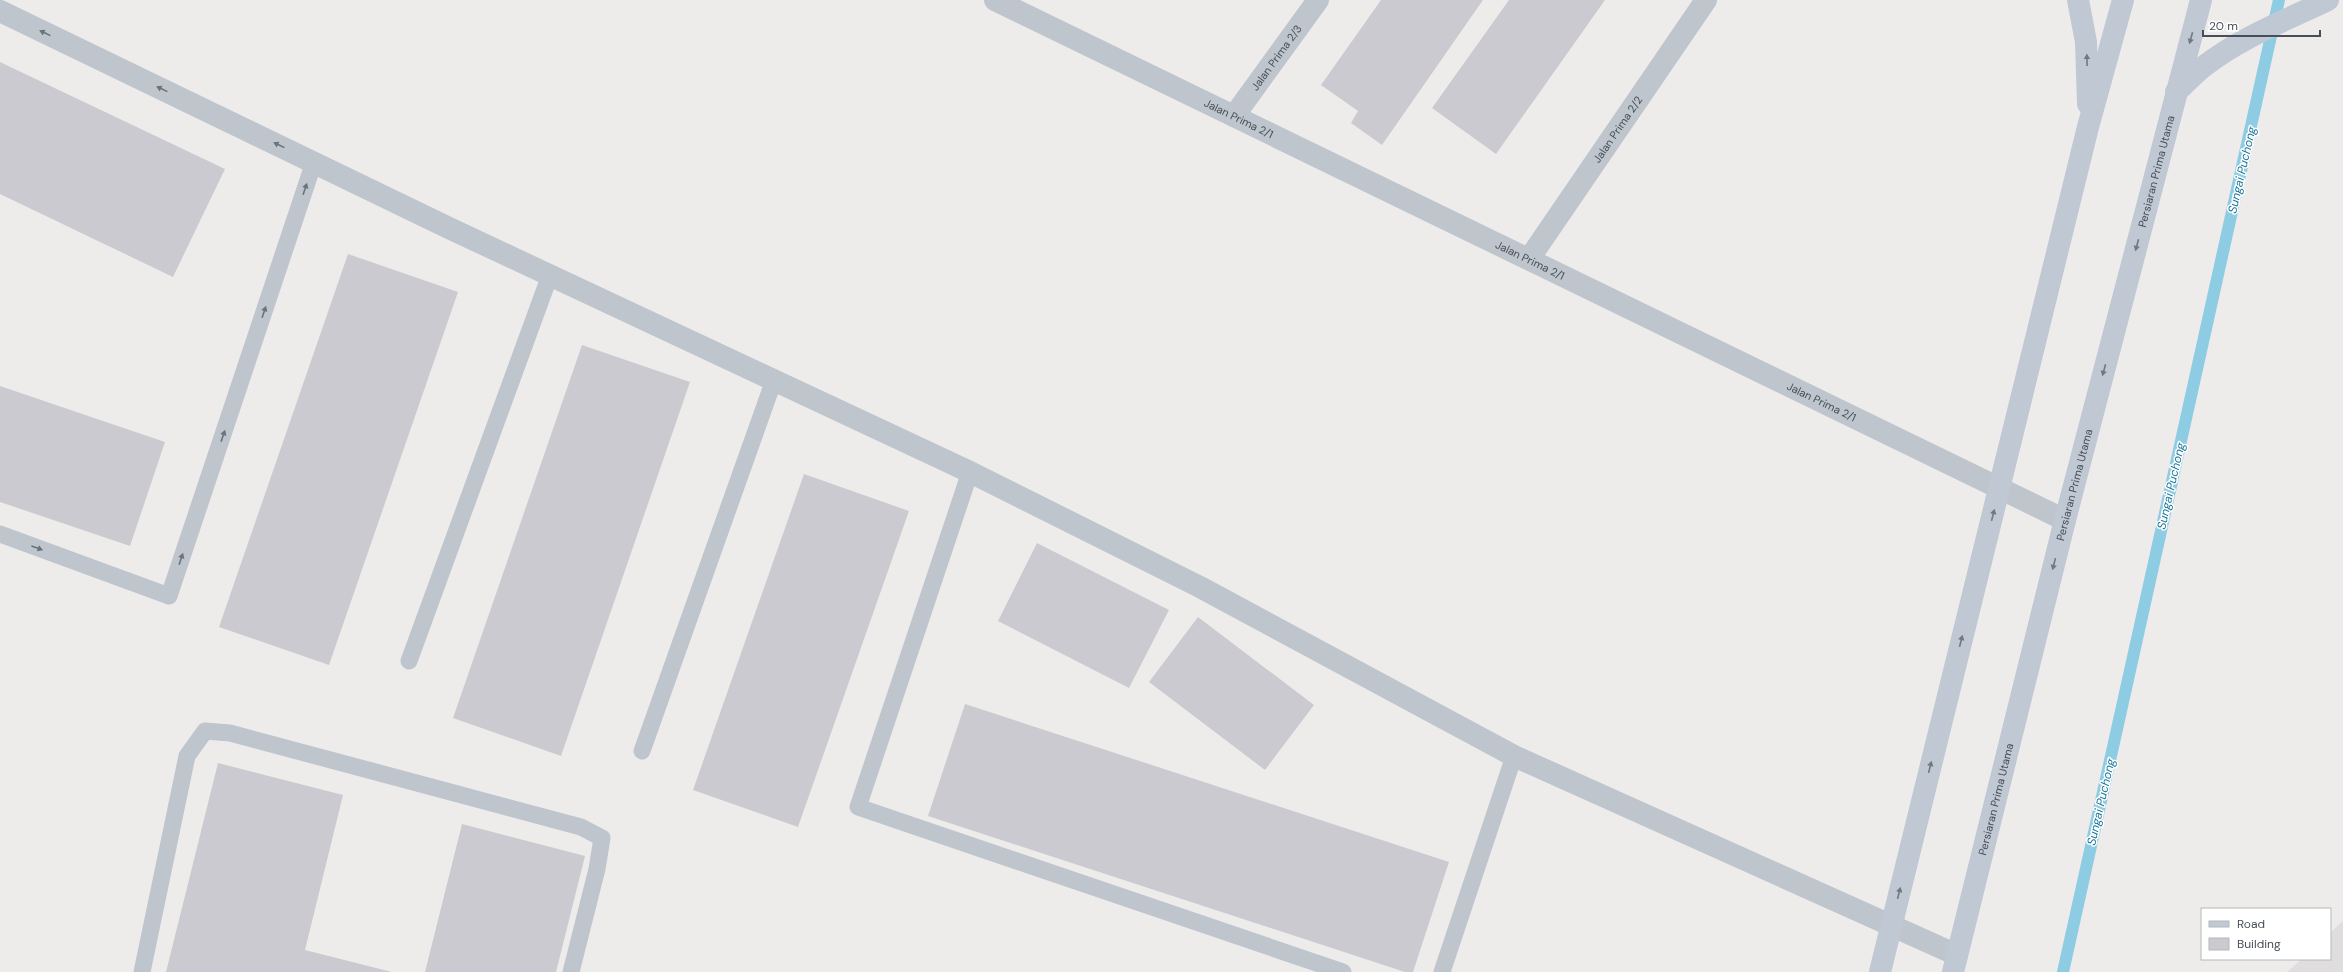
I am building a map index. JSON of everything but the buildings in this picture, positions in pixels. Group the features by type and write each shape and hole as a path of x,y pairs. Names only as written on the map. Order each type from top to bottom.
{"main road":[{"path":"2078,0 2086,42 2088,127"},
{"path":"1880,972 2088,127 2123,0"},
{"name":"Persiaran Prima Utama","path":"1955,964 2066,520 2201,0"},
{"path":"2176,93 2203,66 2262,31 2328,0"}],"street":[{"name":"Jalan Prima 2/1","path":"995,0 2066,520"},
{"name":"Jalan Prima 2/3","path":"1234,116 1318,0"},
{"name":"Jalan Prima 2/2","path":"1529,259 1706,0"},
{"path":"0,11 550,275 970,472 1200,587 1514,756 1891,926 1955,964"}],"lane":[{"path":"0,534 169,596 314,162"},
{"path":"409,661 550,275"},
{"path":"642,751 774,380"},
{"path":"970,472 858,808 1343,972"},
{"path":"142,972 187,756 205,731 230,733 581,827 602,838 597,869 571,972"},
{"path":"1442,972 1514,756"}],"shaded area":[{"path":"2343,921 2343,972 2287,972 2301,960 2331,960 2331,932"}],"waterway":[{"name":"Sungai Puchong","path":"2063,972 2279,0"}]}
